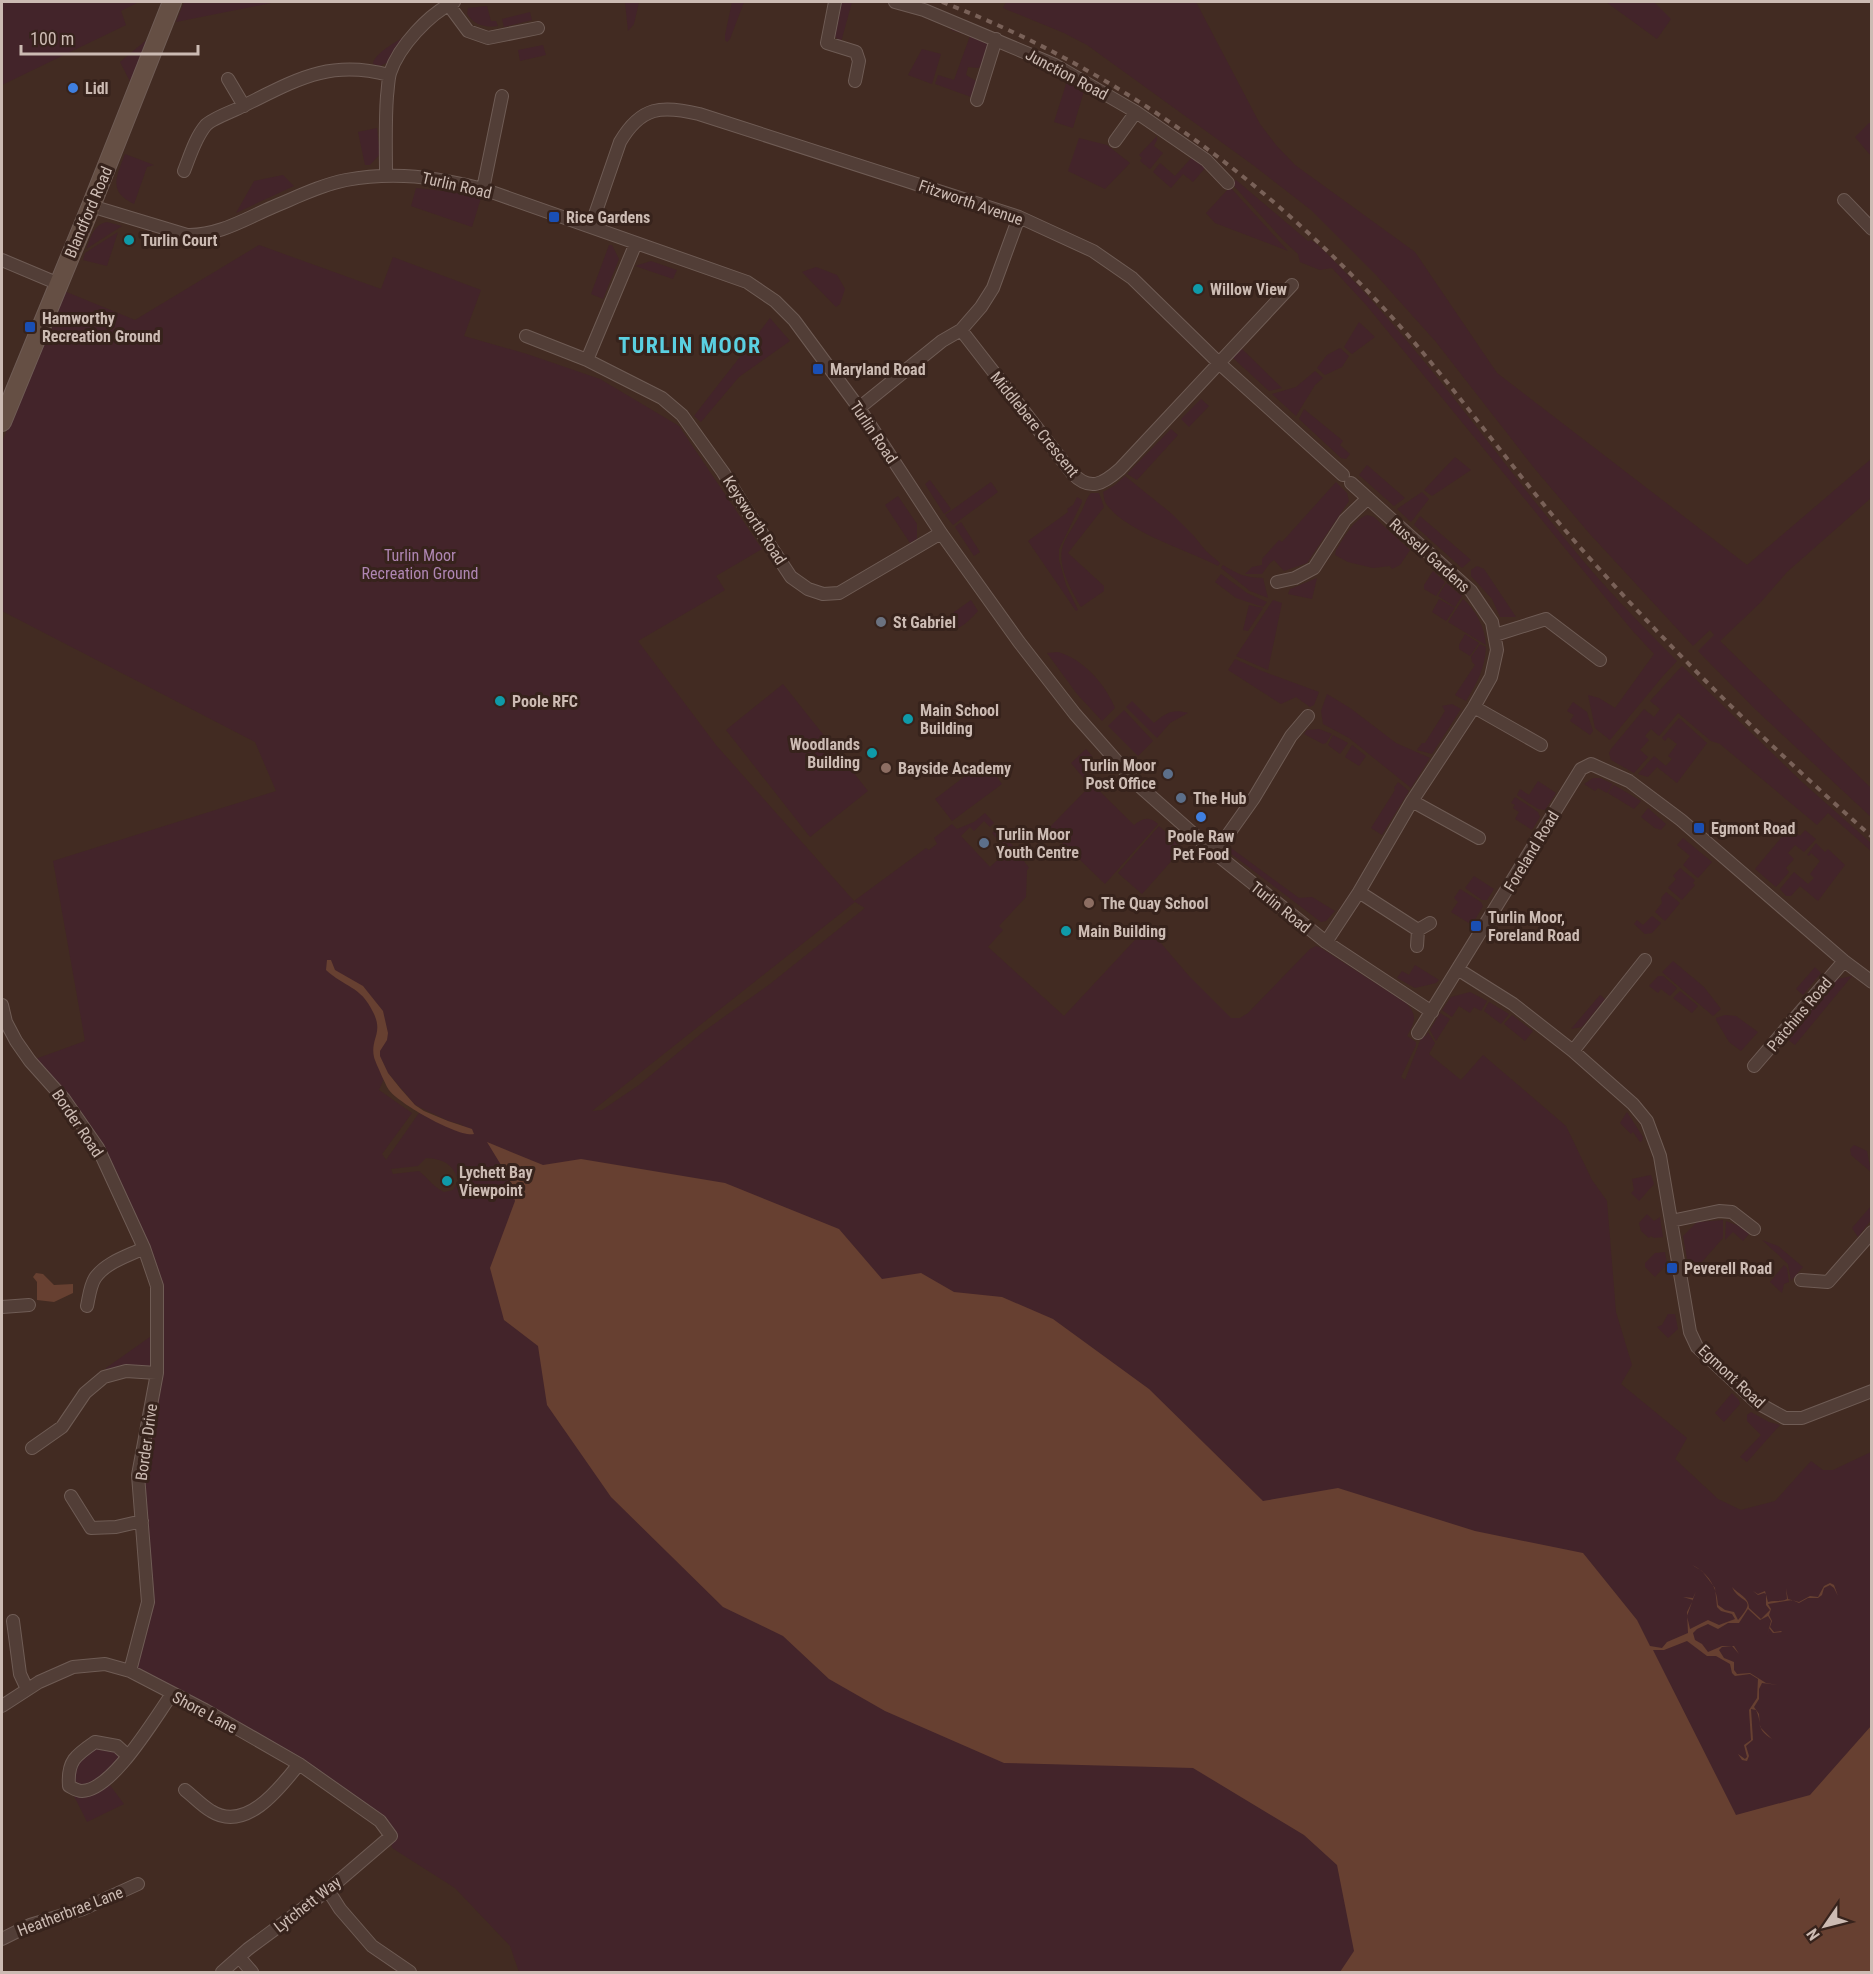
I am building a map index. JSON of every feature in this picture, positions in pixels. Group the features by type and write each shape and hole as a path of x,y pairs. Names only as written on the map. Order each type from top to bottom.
{"main road":[{"name":"Blandford Road","path":"2,422 172,2"}],"street":[{"path":"835,2 827,43 856,52 859,62 855,81"},
{"name":"Junction Road","path":"896,2 924,10 1055,65 1136,112 1206,160 1228,183"},
{"path":"386,176 386,110 389,75 407,44 425,22 452,3 468,31 488,38 538,28"},
{"path":"977,100 996,39"},
{"path":"184,171 194,146 207,124 280,87 323,72 348,68 369,69 389,75"},
{"path":"228,79 244,106"},
{"path":"483,189 502,96"},
{"name":"Fitzworth Avenue","path":"591,226 625,133 647,114 663,108 699,114 1019,217 1094,251 1132,278 1220,364 1347,479"},
{"path":"1115,141 1136,112"},
{"name":"Turlin Road","path":"91,206 187,235 198,236 216,232 315,190 346,180 413,175 448,180 483,189 747,282 775,301 794,321 859,408 941,533 1019,642 1110,756 1136,783 1215,853 1326,942 1432,1012"},
{"path":"1844,200 1872,229"},
{"path":"859,408 942,341 961,330 981,308 993,288 1019,217"},
{"path":"587,360 636,243"},
{"path":"2,260 59,284"},
{"path":"1220,364 1292,285"},
{"name":"Middlebere Crescent","path":"961,330 1072,473 1088,485 1105,481 1120,469 1220,364"},
{"name":"Keysworth Road","path":"526,336 587,360 662,398 682,415 723,472 791,577 808,589 823,594 838,593 941,533"},
{"name":"Russell Gardens","path":"1326,942 1474,707 1491,677 1497,650 1492,622 1470,591 1347,479"},
{"path":"1276,582 1295,578 1314,568 1345,520 1368,498"},
{"path":"1495,636 1546,619 1600,660"},
{"path":"1474,707 1541,745"},
{"path":"1215,853 1254,798 1291,736 1308,716"},
{"name":"Foreland Road","path":"1418,1033 1581,769 1591,764 1629,781 1681,820 1844,961"},
{"path":"1413,801 1479,838"},
{"path":"1359,892 1418,930"},
{"path":"1418,930 1430,923"},
{"path":"1417,946 1418,930"},
{"path":"1573,1051 1645,960"},
{"path":"1844,961 1872,982"},
{"name":"Patchins Road","path":"1754,1066 1844,961"},
{"name":"Egmont Road","path":"1459,969 1512,1004 1573,1051 1634,1104 1647,1121 1660,1156 1692,1338 1697,1347 1756,1402 1781,1417 1797,1419 1872,1391"},
{"name":"Border Road","path":"2,1005 6,1022 16,1041 30,1061 64,1098 98,1148 144,1248"},
{"path":"1671,1221 1719,1211 1732,1212 1754,1229"},
{"path":"1801,1280 1828,1282 1872,1232"},
{"path":"87,1306 94,1279 116,1261 144,1248"},
{"name":"Border Drive","path":"130,1671 148,1602 138,1475 157,1373 157,1286 144,1248"},
{"path":"2,1307 29,1305"},
{"path":"32,1448 62,1427 85,1393 104,1377 126,1371 157,1373"},
{"path":"71,1496 91,1528 116,1527 142,1521"},
{"path":"13,1621 20,1674 27,1689"},
{"name":"Shore Lane","path":"2,1706 55,1673 85,1665 105,1664 130,1671 205,1710 299,1764 380,1821 391,1836"},
{"path":"128,1756 117,1746 95,1742 76,1755 68,1772 69,1786 80,1792 94,1788 116,1773 172,1694"},
{"path":"185,1790 212,1812 237,1818 252,1811 266,1800 282,1786 299,1764"},
{"name":"Lytchett Way","path":"222,1972 328,1890 391,1836"},
{"name":"Heatherbrae Lane","path":"2,1939 30,1925 83,1909 138,1884"},
{"path":"328,1890 340,1909 372,1946 410,1972"},
{"path":"239,1957 252,1972"}],"green space":[{"path":"2,2 139,2 121,11 126,25 2,85"},
{"path":"184,2 276,2 176,22"},
{"path":"625,2 639,2 634,24 628,31"},
{"path":"732,2 744,2 727,42 725,35"},
{"path":"841,2 852,2 841,42 834,36"},
{"path":"1006,2 1196,2 1260,124 1276,145 1295,165 1415,252 1497,373 1747,565 1871,459 1871,498 1787,572 1761,602 1720,641 1871,788 1871,817 1756,710 1698,651 1714,635 1710,630 1693,646 1589,533 1535,469 1436,342 1377,276 1311,210 1253,165 1087,45 1003,8"},
{"path":"1606,2 1654,2 1671,19 1657,39"},
{"path":"487,6 491,21 496,21 498,26 481,25 467,14 468,8"},
{"path":"530,12 532,20 504,27 502,19"},
{"path":"163,26 136,93 120,62"},
{"path":"952,26 989,42 983,64 978,68 968,67 966,75 976,81 974,98 935,84 938,75 954,80 970,36 951,30"},
{"path":"409,34 389,62 380,66 373,64 382,51"},
{"path":"543,45 546,55 520,61 518,50"},
{"path":"922,49 941,54 932,84 908,75"},
{"path":"1067,81 1084,91 1073,128 1054,122"},
{"path":"1871,123 1871,156 1855,137"},
{"path":"377,128 380,154 370,165 365,165 358,132"},
{"path":"1157,136 1154,146 1163,153 1150,169 1140,161 1142,158 1139,155"},
{"path":"1079,138 1107,145 1130,163 1105,189 1068,171"},
{"path":"125,154 154,165 147,167 134,204 120,194 117,188 117,176"},
{"path":"1193,156 1206,167 1193,182 1183,174 1171,188 1153,172 1160,163 1175,176"},
{"path":"283,175 294,186 236,213 254,181"},
{"path":"1236,180 1308,241 1311,240 1318,245 1387,317 1587,565 1677,661 1610,740 1595,728 1588,695 1599,698 1615,708 1654,654 1631,629 1367,306 1332,268 1320,270 1300,262 1298,254 1232,184"},
{"path":"1230,187 1288,251 1215,223 1206,213"},
{"path":"416,188 481,198 472,227 411,206"},
{"path":"107,222 122,226 86,249 96,228"},
{"path":"118,232 107,266 83,260 85,253"},
{"name":"Turlin Moor Recreation Ground","path":"259,245 381,289 393,257 481,290 464,336 527,354 600,379 679,426 762,549 716,576 725,590 638,641 716,745 854,901 926,848 929,850 937,844 934,838 952,824 957,829 974,822 985,813 994,823 990,827 984,821 974,831 970,827 961,836 990,867 1007,851 992,833 999,827 1029,868 1026,897 999,926 1003,930 988,947 1064,1016 1147,927 1189,976 1231,1018 1240,1018 1248,1013 1310,949 1316,946 1410,1007 1414,1019 1407,1036 1416,1042 1416,1045 1401,1077 1405,1080 1420,1041 1428,1032 1435,1043 1429,1054 1461,1080 1483,1055 1566,1126 1592,1180 1607,1201 1616,1312 1632,1365 1621,1384 1687,1438 1675,1459 1718,1499 1741,1510 1775,1501 1811,1461 1823,1470 1833,1470 1871,1452 1871,1945 1843,1972 519,1972 510,1946 455,1888 392,1848 391,1836 299,1764 130,1671 148,1602 140,1499 157,1373 104,1377 106,1368 157,1332 157,1286 98,1148 30,1061 85,1041 53,861 276,791 255,742 2,611 2,442 64,291 135,320","holes":["855,902 865,908 770,984 703,1032 639,1085 602,1110 592,1111","387,1072 415,1105 448,1121 463,1125 450,1128 419,1113 386,1160 382,1154 412,1113 379,1090","426,1158 443,1161 454,1170 458,1181 453,1190 444,1192 419,1171 393,1174 391,1169 418,1166"]},
{"path":"609,245 612,245 619,259 603,299 591,294"},
{"path":"651,261 677,270 673,279 635,266"},
{"path":"816,267 837,275 845,289 840,304 836,307 802,272"},
{"path":"770,318 790,341 739,377 701,422 694,416"},
{"path":"1359,322 1375,337 1352,354 1344,347"},
{"path":"1340,348 1349,356 1342,367 1325,375 1317,368 1327,355"},
{"path":"1237,349 1242,349 1282,388 1269,391 1232,357"},
{"path":"1315,371 1323,378 1315,385 1296,416 1272,394 1296,387"},
{"path":"1201,399 1209,406 1189,427 1181,419"},
{"path":"1304,409 1343,441 1340,445 1350,454 1346,459 1341,458 1299,419"},
{"path":"1171,429 1178,435 1137,480 1127,474"},
{"path":"1455,457 1471,470 1432,496 1424,490"},
{"path":"1367,465 1405,498 1394,506 1359,475"},
{"path":"1125,476 1172,514 1220,563 1218,566 1158,540 1116,515 1106,503 1103,492"},
{"path":"930,480 951,509 944,514 925,484"},
{"path":"991,482 998,492 953,525 945,515"},
{"path":"1336,482 1347,493 1349,501 1307,563 1284,571 1274,560 1262,574 1245,574 1252,567 1262,565 1262,559 1279,540 1282,542"},
{"path":"1422,492 1429,499 1411,522 1397,509"},
{"path":"1091,493 1099,493 1104,507 1068,553 1104,586 1104,591 1081,607 1067,579 1061,556 1065,540"},
{"path":"898,496 917,524 917,539 910,543 885,505"},
{"path":"1077,497 1082,502 1059,549 1059,560 1066,585 1078,610 1076,611 1028,541 1068,512 1067,509 1073,505"},
{"path":"1367,515 1374,517 1410,550 1400,565 1392,569 1390,566 1373,568 1348,562 1335,555 1349,530"},
{"path":"1420,516 1471,560 1462,568 1414,525"},
{"path":"961,522 980,552 974,556 955,527"},
{"path":"1223,565 1242,575 1263,578 1268,598 1250,591 1221,568"},
{"path":"1477,566 1484,569 1516,617 1500,617 1492,599 1471,576 1471,570"},
{"path":"1433,571 1445,582 1436,596 1424,589"},
{"path":"1221,574 1247,593 1267,602 1263,607 1236,598 1215,582"},
{"path":"1317,578 1312,599 1288,594 1290,589"},
{"path":"1446,583 1462,596 1455,607 1438,596"},
{"path":"1439,599 1455,608 1446,621 1432,612"},
{"path":"1463,599 1479,620 1486,645 1448,622"},
{"path":"971,600 978,611 970,619 959,628 943,628 939,623"},
{"path":"1273,600 1282,603 1268,670 1236,656"},
{"path":"1249,605 1263,608 1248,631 1243,630"},
{"path":"1465,634 1479,643 1470,656 1459,649"},
{"path":"1480,644 1486,647 1484,662 1477,682 1466,701 1455,695 1475,665 1471,657"},
{"path":"1058,652 1084,666 1111,699 1115,708 1102,721 1077,694 1047,653"},
{"path":"1235,659 1319,692 1314,705 1310,707 1296,697 1281,704 1228,670"},
{"path":"1682,666 1802,782 1871,843 1871,851 1828,813 1817,825 1720,744 1711,741 1678,713 1659,736 1651,729 1645,736 1649,740 1640,750 1648,757 1634,773 1611,760 1609,753 1611,749 1644,709 1654,717 1660,709 1650,701"},
{"path":"783,684 868,791 810,837 726,730"},
{"path":"1327,694 1350,708 1396,743 1430,758 1411,788 1349,738 1323,724 1321,711"},
{"path":"1132,701 1154,723 1170,712 1188,713 1170,723 1157,738 1126,707"},
{"path":"1573,702 1587,712 1593,731 1590,735 1570,721 1574,715 1567,711"},
{"path":"1452,704 1461,709 1432,754 1417,750 1422,743 1425,743 1445,711 1442,706"},
{"path":"1124,710 1153,741 1138,756 1108,726"},
{"path":"1679,718 1707,743 1677,783 1657,767 1648,777 1638,774 1654,756 1666,766 1672,759 1668,756 1677,744 1668,737 1665,741 1662,738"},
{"path":"1319,729 1332,734 1326,743 1323,744 1304,734 1307,730"},
{"path":"1333,735 1348,743 1340,754 1328,745"},
{"path":"1352,745 1366,756 1359,766 1345,757"},
{"path":"1086,749 1092,756 1093,762 1084,776 1134,825 1146,819 1158,824 1105,884 1048,829 1090,786 1071,763"},
{"path":"985,761 1002,784 952,821 935,799"},
{"path":"1593,778 1600,778 1613,784 1607,793 1598,788 1595,791 1584,784"},
{"path":"1538,781 1556,793 1545,810 1538,809 1517,795 1520,789 1529,795"},
{"path":"1398,782 1409,791 1382,835 1371,828"},
{"path":"1614,785 1641,801 1634,809 1608,793"},
{"path":"1515,797 1538,812 1540,817 1532,830 1515,819 1519,812 1513,808 1515,805 1511,803"},
{"path":"1648,808 1666,824 1661,830 1641,817"},
{"path":"1159,826 1183,848 1142,894 1118,873"},
{"path":"1790,827 1800,836 1805,830 1816,839 1804,852 1795,845 1788,853 1794,859 1786,868 1789,872 1776,887 1755,869"},
{"path":"1683,838 1712,862 1698,878 1683,865 1690,856 1677,845"},
{"path":"1816,843 1825,852 1828,849 1845,865 1818,901 1800,886 1791,896 1786,896 1780,889 1794,872 1808,884 1814,878 1810,874 1820,861 1811,853 1807,855"},
{"path":"1231,848 1299,898 1312,897 1335,911 1326,921 1321,922 1230,853"},
{"path":"1680,868 1695,880 1693,883 1695,885 1682,900 1668,888 1676,879 1673,876"},
{"path":"1474,876 1494,889 1487,900 1482,900 1465,888"},
{"path":"1460,889 1481,902 1483,906 1472,925 1451,912 1458,902 1454,898"},
{"path":"1666,892 1680,903 1665,921 1655,912"},
{"path":"1652,916 1661,923 1652,933 1645,934 1634,924 1637,920 1643,925"},
{"path":"1673,961 1704,987 1721,1009 1713,1016 1662,972"},
{"path":"1415,965 1439,980 1436,983 1415,988 1397,978 1402,971 1409,975"},
{"path":"1815,967 1821,973 1803,995 1796,989"},
{"path":"1658,976 1663,976 1677,988 1670,996 1661,989 1658,993 1649,986"},
{"path":"1852,976 1795,1045 1787,1039 1837,979"},
{"path":"1680,991 1698,1006 1692,1013 1673,998"},
{"path":"1470,992 1487,1001 1481,1011 1474,1007 1470,1013 1459,1006 1452,1017 1442,1010 1451,997"},
{"path":"1600,995 1605,999 1582,1027 1571,1029"},
{"path":"1489,1002 1509,1014 1501,1024 1484,1011"},
{"path":"1440,1013 1450,1019 1436,1041 1430,1030"},
{"path":"1512,1015 1533,1031 1525,1041 1504,1024"},
{"path":"1725,1015 1736,1016 1758,1032 1741,1051 1729,1042 1716,1020"},
{"path":"1627,1112 1643,1137 1640,1142 1633,1132 1631,1134 1620,1123"},
{"path":"1854,1145 1867,1151 1871,1172 1851,1155 1850,1149"},
{"path":"1651,1175 1654,1184 1639,1201 1631,1193 1634,1190 1632,1179"},
{"path":"1871,1206 1871,1220 1858,1237 1852,1228"},
{"path":"1647,1214 1654,1221 1660,1217 1663,1237 1651,1236 1649,1238 1641,1231 1639,1223"},
{"path":"1723,1220 1723,1238 1701,1263 1688,1265 1683,1236 1697,1222"},
{"path":"1726,1221 1739,1226 1749,1234 1743,1241 1733,1232 1725,1240"},
{"path":"1762,1240 1778,1246 1803,1267 1791,1281 1788,1264"},
{"path":"1665,1252 1667,1264 1655,1277 1645,1267 1645,1263 1655,1253"},
{"path":"1784,1265 1787,1268 1789,1282 1784,1284 1782,1293 1770,1282"},
{"path":"1668,1314 1675,1314 1678,1329 1668,1338 1657,1327 1662,1325"},
{"path":"1732,1393 1740,1404 1724,1422 1715,1413"},
{"path":"1751,1412 1780,1425 1747,1462 1740,1457 1761,1435 1747,1421 1747,1415"},
{"path":"95,1742 128,1756 106,1780 124,1804 87,1822 69,1786 75,1756"}],"shaded area":[{"path":"327,960 331,960 335,970 363,986 383,1011 388,1033 380,1056 388,1073 400,1088 415,1105 424,1111 472,1129 474,1134 456,1131 429,1118 404,1103 389,1090 374,1057 377,1025 373,1012 358,992 326,970"},
{"path":"487,1142 543,1165 581,1159 725,1183 839,1229 882,1279 921,1273 954,1292 1002,1297 1053,1319 1149,1389 1263,1501 1338,1488 1475,1531 1583,1553 1637,1620 1650,1646 1662,1648 1667,1642 1688,1633 1687,1617 1690,1629 1708,1620 1719,1625 1735,1619 1732,1614 1721,1611 1717,1607 1715,1591 1718,1605 1734,1612 1738,1620 1747,1604 1732,1587 1745,1598 1749,1608 1761,1619 1770,1610 1766,1605 1766,1595 1768,1602 1785,1600 1787,1599 1786,1588 1788,1599 1792,1600 1768,1604 1771,1609 1769,1615 1772,1621 1770,1627 1774,1632 1782,1632 1773,1633 1769,1628 1771,1621 1768,1616 1760,1620 1748,1609 1739,1623 1728,1623 1718,1629 1708,1624 1693,1633 1695,1640 1702,1644 1708,1652 1722,1646 1732,1646 1722,1647 1719,1650 1724,1658 1734,1662 1734,1670 1737,1674 1750,1673 1766,1683 1778,1685 1762,1683 1759,1689 1759,1699 1754,1707 1759,1714 1760,1723 1756,1710 1751,1709 1753,1740 1746,1746 1749,1756 1747,1761 1742,1760 1738,1754 1745,1759 1747,1757 1744,1745 1751,1740 1749,1710 1757,1698 1758,1679 1750,1674 1735,1676 1730,1664 1716,1656 1707,1656 1687,1641 1664,1650 1653,1650 1736,1815 1810,1795 1871,1726 1871,1972 1340,1972 1354,1951 1337,1865 1304,1835 1193,1768 1004,1763 885,1711 829,1679 783,1636 723,1607 611,1497 547,1405 538,1346 504,1320 490,1268 515,1201 509,1178"},
{"path":"36,1273 43,1274 54,1285 73,1284 73,1293 54,1302 37,1300 37,1282 33,1277"},
{"path":"1830,1583 1834,1585 1838,1596 1830,1585 1824,1588 1822,1595 1818,1598 1808,1598 1799,1603 1793,1600 1799,1602 1810,1596 1818,1597 1824,1586"}],"railway":[{"path":"942,2 1009,30 1135,99 1251,183 1306,231 1358,281 1407,334 1550,512 1642,616 1754,729 1872,837"}],"place":[{"name":"Lidl","path":"73,88"},
{"name":"Rice Gardens","path":"554,217"},
{"name":"Turlin Court","path":"129,240"},
{"name":"Willow View","path":"1198,289"},
{"name":"Hamworthy Recreation Ground","path":"30,327"},
{"name":"Maryland Road","path":"818,369"},
{"name":"St Gabriel","path":"881,622"},
{"name":"Poole RFC","path":"500,701"},
{"name":"Main School Building","path":"908,719"},
{"name":"Woodlands Building","path":"872,753"},
{"name":"Bayside Academy","path":"886,768"},
{"name":"Turlin Moor Post Office","path":"1168,774"},
{"name":"The Hub","path":"1181,798"},
{"name":"Poole Raw Pet Food","path":"1201,817"},
{"name":"Egmont Road","path":"1699,828"},
{"name":"Turlin Moor Youth Centre","path":"984,843"},
{"name":"The Quay School","path":"1089,903"},
{"name":"Turlin Moor, Foreland Road","path":"1476,926"},
{"name":"Main Building","path":"1066,931"},
{"name":"Lychett Bay Viewpoint","path":"447,1181"},
{"name":"Peverell Road","path":"1672,1268"}],"district":[{"name":"TURLIN MOOR","path":"690,345"}]}
